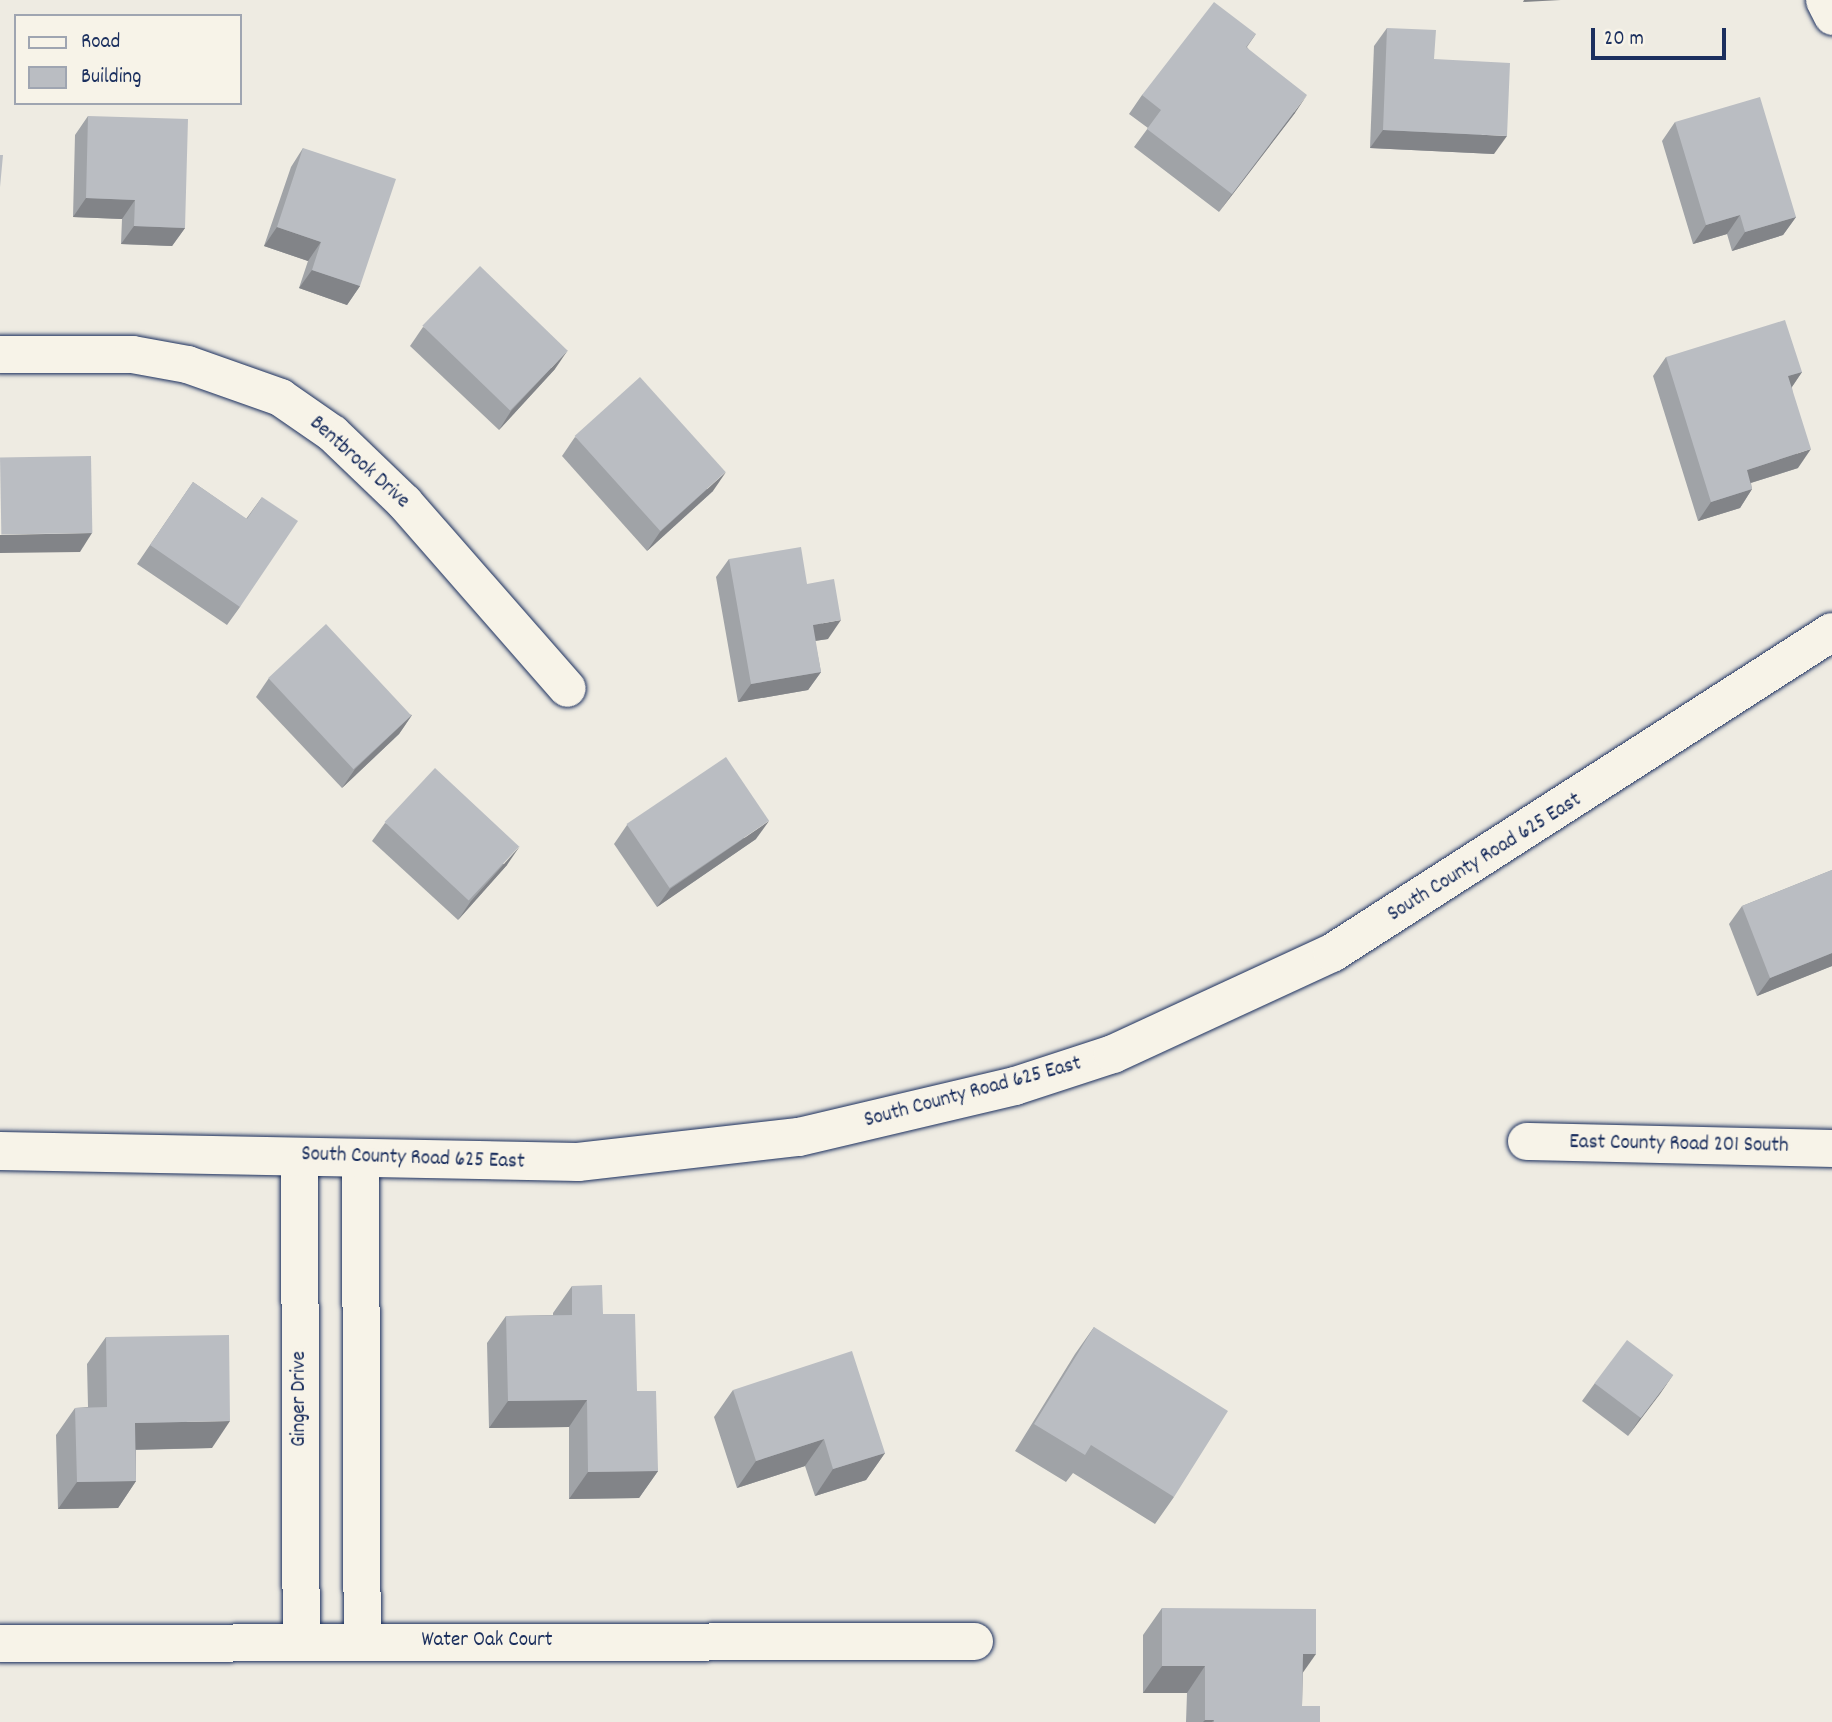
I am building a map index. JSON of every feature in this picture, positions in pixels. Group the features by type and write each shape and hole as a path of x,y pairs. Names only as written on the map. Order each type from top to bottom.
{"street":[{"path":"1824,0 1832,16"},
{"name":"Bentbrook Drive","path":"0,354 132,354 187,364 280,397 332,433 404,502 567,688"},
{"name":"South County Road 625 East","path":"0,1151 299,1157 467,1165 689,1153 908,1115 1114,1054 1332,953 1832,632"},
{"name":"East County Road 201 South","path":"1526,1141 1832,1148"},
{"name":"Ginger Drive","path":"299,1157 301,1641"},
{"path":"360,1160 362,1641"},
{"name":"Water Oak Court","path":"0,1643 974,1641"}],"building":[{"path":"1214,2 1256,34 1246,47 1307,95 1232,194 1147,129 1161,110 1142,95"},
{"path":"1387,28 1436,30 1434,59 1510,63 1507,136 1383,130"},
{"path":"1760,97 1796,217 1745,232 1740,215 1706,225 1675,122"},
{"path":"88,116 188,119 185,228 134,226 135,200 86,198"},
{"path":"303,148 396,179 360,286 312,270 321,242 277,227"},
{"path":"0,155 3,155 0,187"},
{"path":"480,266 568,351 510,410 422,326"},
{"path":"1785,320 1802,372 1788,376 1811,449 1747,470 1752,489 1711,502 1666,357"},
{"path":"640,377 726,472 660,531 575,436"},
{"path":"91,456 92,533 1,535 0,458"},
{"path":"193,482 247,519 262,497 298,521 240,607 150,545"},
{"path":"801,547 807,584 834,579 841,620 813,625 821,672 751,684 729,559"},
{"path":"326,624 411,715 353,769 268,678"},
{"path":"726,757 769,821 670,888 627,824"},
{"path":"435,768 519,846 469,901 385,822"},
{"path":"1832,870 1832,953 1770,978 1742,906"},
{"path":"602,1285 603,1314 635,1314 637,1391 656,1391 658,1471 588,1472 587,1400 508,1401 506,1316 572,1315 572,1286"},
{"path":"1094,1327 1228,1411 1174,1497 1091,1445 1085,1455 1034,1424"},
{"path":"229,1335 230,1421 135,1423 136,1481 77,1482 75,1408 107,1407 106,1337"},
{"path":"1627,1340 1673,1375 1641,1418 1595,1383"},
{"path":"852,1351 885,1453 833,1469 824,1439 756,1461 733,1390"},
{"path":"1162,1608 1316,1609 1316,1654 1303,1654 1302,1706 1320,1706 1320,1722 1205,1720 1205,1666 1162,1666"}]}
